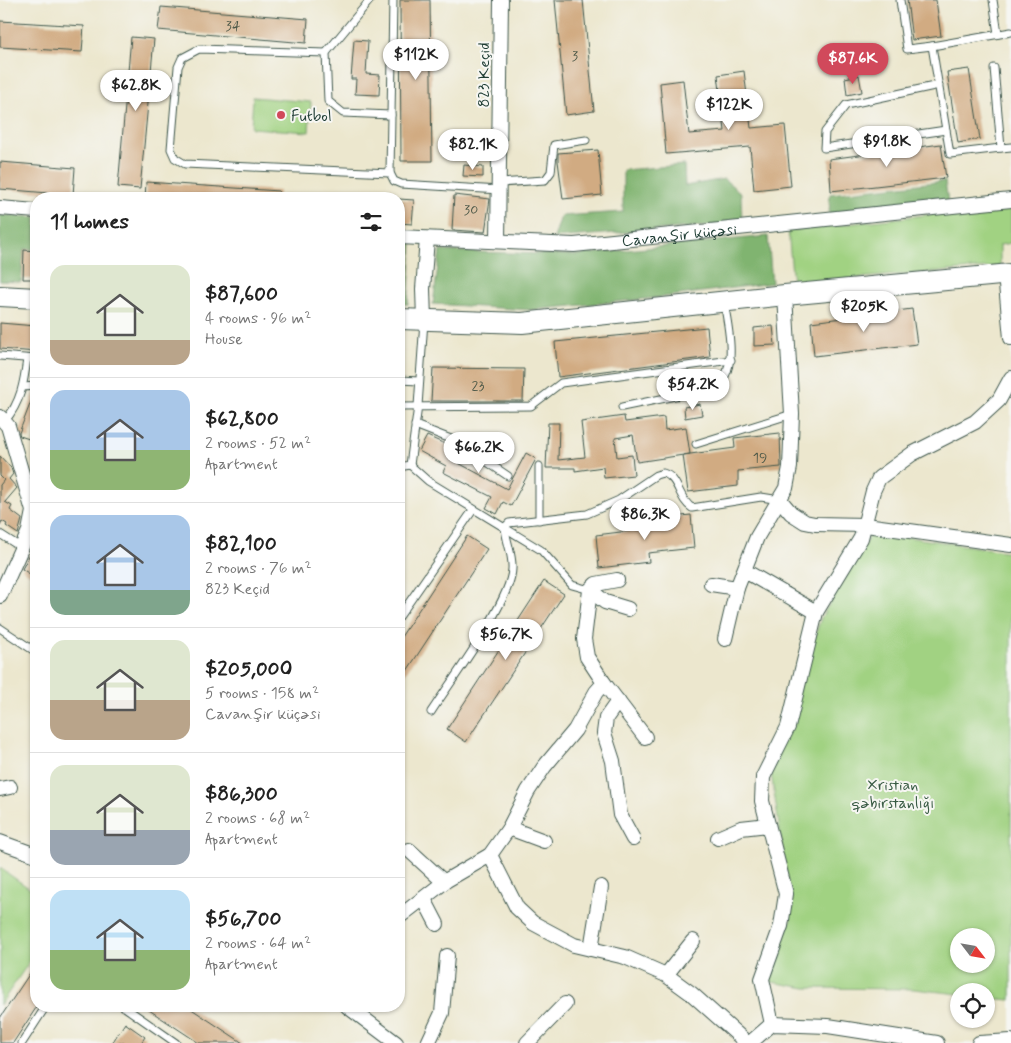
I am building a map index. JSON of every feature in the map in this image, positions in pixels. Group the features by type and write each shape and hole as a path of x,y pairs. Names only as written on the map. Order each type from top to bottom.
{"street":[{"name":"823 Keçid","path":"498,241 501,0"},
{"name":"Cavanşir küçəsi","path":"405,238 574,245 1011,200"},
{"path":"0,208 30,210"},
{"path":"424,320 423,289 427,240"},
{"path":"405,319 522,323 1008,274 1011,338"},
{"path":"725,639 737,588 757,537 786,488 790,467 792,414 785,295"},
{"path":"0,296 30,298"},
{"path":"772,1024 762,979 781,926 786,894 762,801 762,777 788,727 816,612 853,553 866,525 873,491 879,478 912,454 975,422 999,400 1011,378"},
{"path":"2,419 30,501"},
{"path":"780,500 791,513 805,522 866,525 1011,544"},
{"path":"0,596 30,529"},
{"path":"745,571 816,612"},
{"path":"617,580 596,584 590,590 584,639 587,657 604,683 645,736"},
{"path":"711,584 737,588"},
{"path":"590,590 605,602 628,609"},
{"path":"405,913 444,882 490,856 509,828 544,767 575,730 596,692 604,683"},
{"path":"618,701 606,718 604,733 613,761 620,814 633,839"},
{"path":"718,838 741,828 768,825"},
{"path":"509,828 544,841"},
{"path":"0,842 30,853"},
{"path":"409,850 444,882"},
{"path":"490,856 517,908 523,915 563,940 591,950 625,957 666,975 692,994 749,1043 772,1024 828,1026 937,1043"},
{"path":"591,950 601,888"},
{"path":"424,899 437,924"},
{"path":"666,975 693,941"},
{"path":"428,1043 442,1014 447,956"},
{"path":"527,1043 565,1004"},
{"path":"355,1012 396,1043"},
{"path":"979,1043 1011,1041"}],"lane":[{"path":"370,0 326,52 328,102 343,113 391,114"},
{"path":"393,0 390,173 394,180 401,184 500,187 545,180 551,172 553,146 586,140"},
{"path":"900,0 907,49 1011,32"},
{"path":"993,0 998,34"},
{"path":"932,46 950,154 1011,147"},
{"path":"326,52 199,50 182,58 178,67 171,149 175,158 185,164 390,173"},
{"path":"994,68 1001,148"},
{"path":"939,85 846,105 825,132 824,148 946,130"},
{"path":"622,407 714,388 719,385 731,360 724,302"},
{"path":"424,320 418,406 410,465 416,473 473,510 541,550 572,584 590,590"},
{"path":"0,356 28,359 24,387 13,411 2,419"},
{"path":"405,407 531,406 561,383 731,360"},
{"path":"405,380 419,381"},
{"path":"24,387 30,386"},
{"path":"696,444 792,414"},
{"path":"415,424 456,441 508,476"},
{"path":"405,466 410,465"},
{"path":"539,466 539,520"},
{"path":"431,712 505,596 511,582 512,550 505,528 509,523 587,514 604,508 662,473 671,477 682,498 692,508 761,497 780,500"},
{"path":"405,608 473,510"},
{"path":"0,534 22,548"},
{"path":"0,628 30,648"},
{"path":"22,1043 42,1012"},
{"path":"132,1012 176,1043"}],"green space":[{"name":"Futbol","path":"253,97 311,102 309,132 251,128"},
{"path":"684,165 685,186 724,179 741,193 742,223 554,238 561,216 623,212 623,170"},
{"path":"945,181 948,202 829,216 830,194"},
{"path":"1011,205 1011,243 1000,245 1000,267 793,283 788,231"},
{"path":"0,215 30,217 30,249 24,249 21,282 0,281"},
{"path":"768,236 772,283 655,298 531,310 433,304 440,251 576,255"},
{"path":"405,240 412,241 408,304 405,304"},
{"name":"Xristian qəbirstanlığı","path":"872,532 1011,552 1011,1000 995,999 995,983 950,983 950,993 914,989 806,988 766,981 791,919 788,884 771,773 821,618"},
{"path":"0,868 30,889 30,961 0,1005"}],"building":[{"path":"400,0 430,0 432,161 401,161"},
{"path":"555,0 583,0 594,111 566,115"},
{"path":"907,0 936,0 941,36 912,40"},
{"path":"161,7 308,19 306,43 158,30"},
{"path":"0,21 84,26 82,52 0,47"},
{"path":"131,37 154,39 140,189 118,187"},
{"path":"354,40 368,41 366,74 380,75 379,95 355,94 356,79 351,79"},
{"path":"969,69 980,139 958,143 947,72"},
{"path":"744,71 751,128 785,125 791,186 754,190 750,147 666,154 660,83 683,80 689,134 725,131 718,75"},
{"path":"859,75 862,92 847,95 845,78"},
{"path":"941,144 946,178 831,191 829,159"},
{"path":"598,150 602,195 563,199 558,153"},
{"path":"0,162 75,168 73,192 36,192 0,189"},
{"path":"464,165 483,167 483,177 463,176"},
{"path":"146,182 279,191 279,192 145,192"},
{"path":"454,195 490,199 485,232 452,230"},
{"path":"405,199 414,200 412,224 405,223"},
{"path":"24,250 30,250 30,279 23,279"},
{"path":"912,309 917,344 814,356 811,322"},
{"path":"0,323 30,326 30,352 0,349"},
{"path":"773,326 775,345 754,346 754,328"},
{"path":"707,327 710,357 558,377 555,342"},
{"path":"433,368 524,369 523,401 431,401"},
{"path":"30,404 29,439 20,436 19,433"},
{"path":"700,404 702,415 685,418 684,407"},
{"path":"624,416 625,422 664,417 665,430 686,427 690,454 637,462 633,435 615,438 617,457 632,455 634,475 604,478 603,467 575,471 575,468 546,468 548,423 559,423 558,460 585,457 581,422"},
{"path":"780,433 781,467 738,471 738,486 688,492 683,455 735,448 734,438"},
{"path":"427,436 456,449 451,459 507,489 526,453 536,459 511,506 503,502 497,514 486,508 492,497 443,472 446,466 419,451"},
{"path":"0,456 11,468 13,474 9,479 17,488 5,502 12,506 10,510 22,519 18,534 2,521 0,525 0,485 4,480 0,476"},
{"path":"691,515 694,548 648,553 649,562 599,568 596,535 645,529 644,520"},
{"path":"467,536 487,549 405,674 405,631"},
{"path":"30,554 30,574 22,569"},
{"path":"544,581 564,594 466,742 447,729"},
{"path":"30,973 30,1012 33,1012 13,1043 0,1043 0,1018"},
{"path":"152,1012 196,1012 243,1043 199,1043"},
{"path":"125,1023 145,1037 141,1043 112,1043"}],"place":[{"name":"Futbol","path":"281,115"}]}
